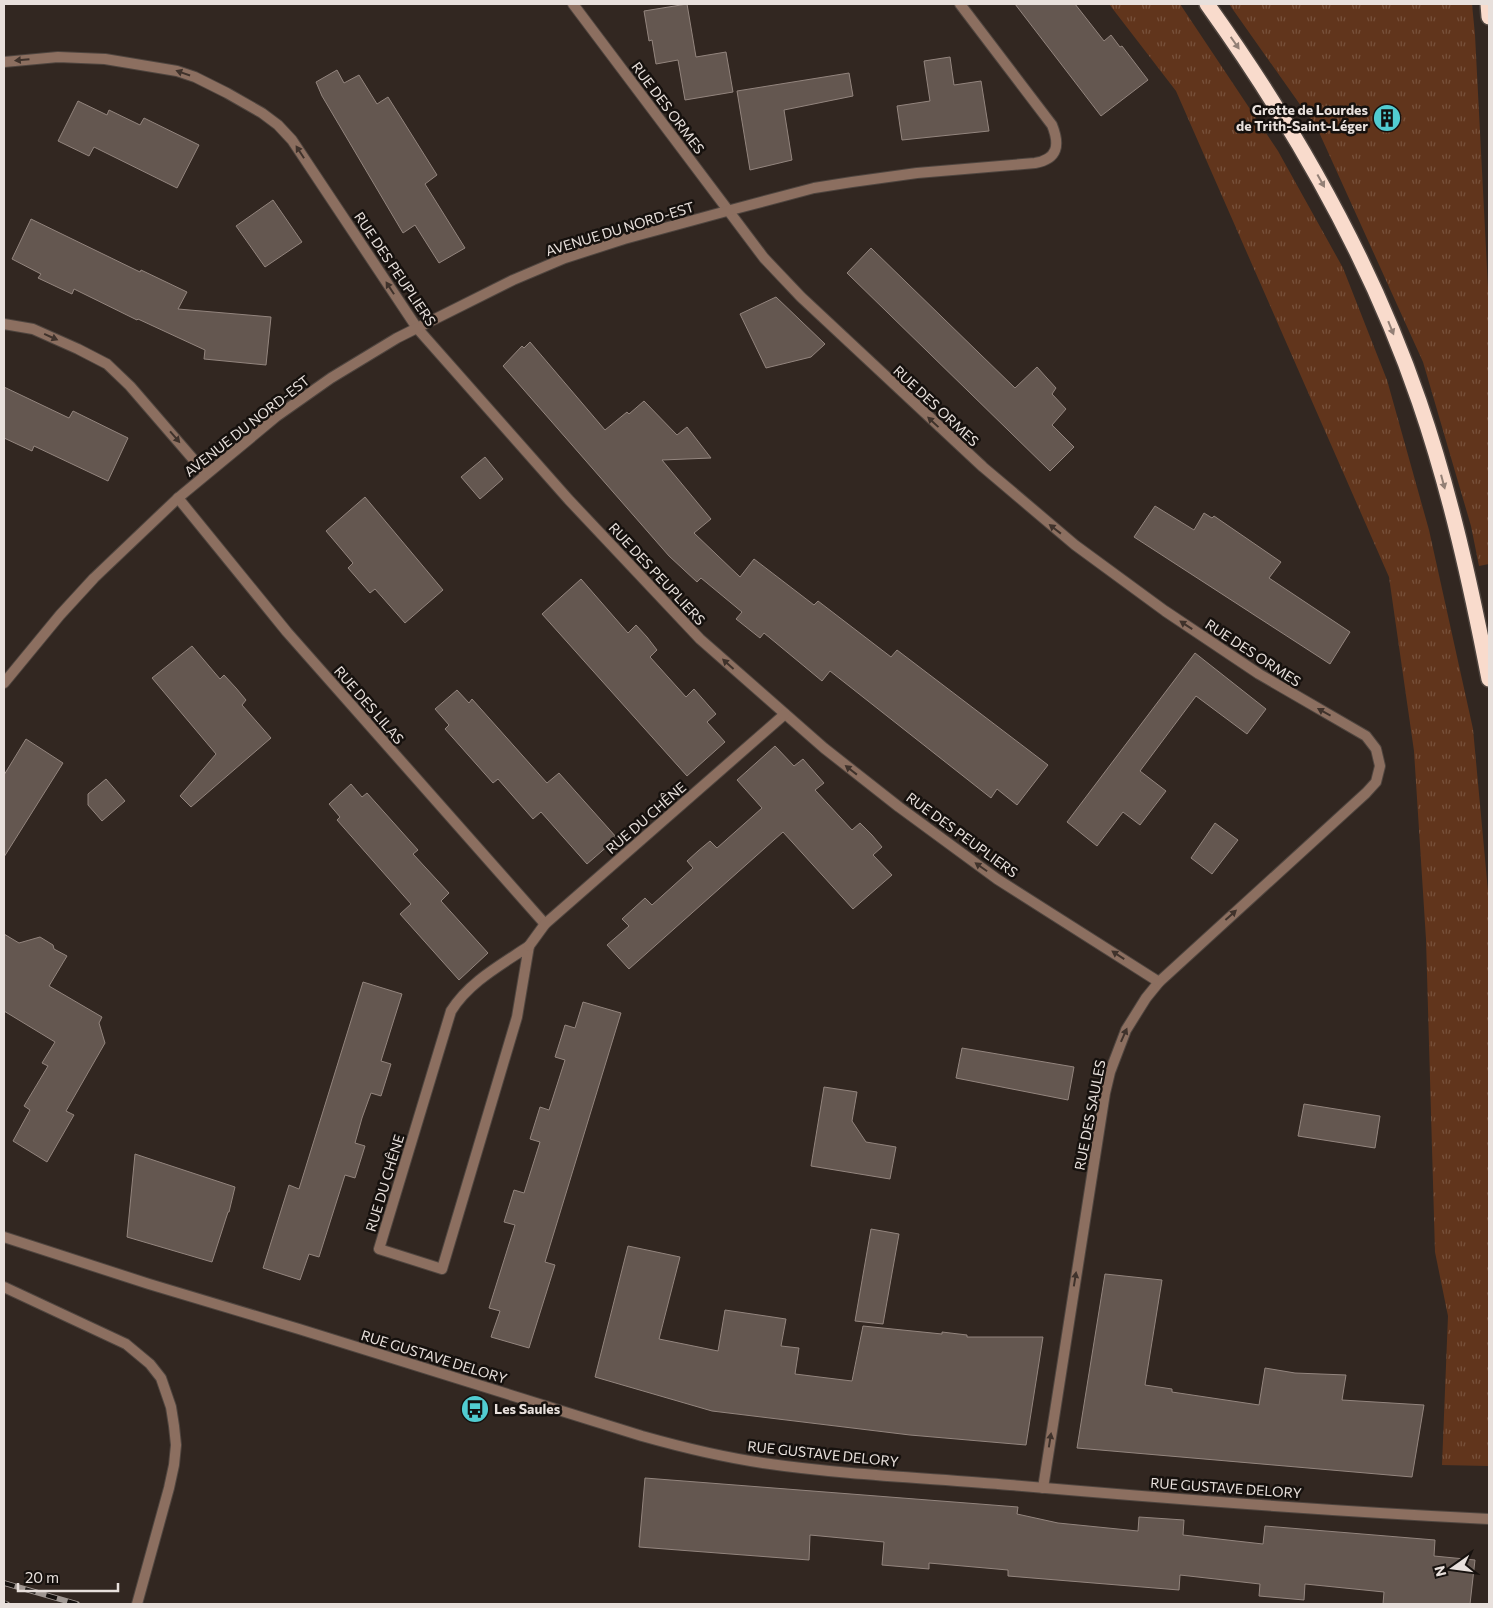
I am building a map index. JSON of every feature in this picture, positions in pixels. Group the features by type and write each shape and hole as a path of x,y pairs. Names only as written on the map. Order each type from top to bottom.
{"highway":[{"path":"1207,4 1256,73 1304,152 1352,241 1379,299 1431,436 1456,530 1489,679"},
{"path":"1488,4 1489,18"}],"street":[{"name":"RUE DES ORMES","path":"573,4 764,258 801,297 935,424 1049,524 1165,612 1289,693 1366,736"},
{"name":"AVENUE DU NORD-EST","path":"4,684 60,615 94,578 178,498 256,432 324,383 379,348 417,328 513,280 556,262 624,239 727,210 814,188 917,173 1035,163 1049,158 1054,154 1056,142 1052,126 960,4"},
{"name":"RUE DES PEUPLIERS","path":"4,62 58,57 105,59 177,71 195,77 227,93 262,113 278,125 292,140 417,328 569,500 700,639 868,784 997,879 1159,982"},
{"path":"4,324 33,329 107,364 130,386 206,474"},
{"name":"RUE DES LILAS","path":"178,498 287,632 545,924"},
{"name":"RUE DU CHÊNE","path":"529,946 518,1016 442,1269 379,1249 451,1011 459,998 469,987 529,946 545,924 785,714"},
{"name":"RUE DES SAULES","path":"1043,1488 1100,1119 1110,1072 1126,1030 1146,998 1159,982 1376,782 1380,766 1379,758 1372,742 1366,736"},
{"name":"RUE GUSTAVE DELORY","path":"4,1237 149,1284 674,1445 751,1461 790,1467 1043,1488 1398,1515 1489,1519"},
{"path":"4,1286 126,1344 150,1364 161,1378 171,1407 174,1426 176,1445 174,1465 137,1604"}],"green space":[{"path":"1109,4 1180,4 1278,151 1343,268 1387,380 1429,530 1473,729 1488,891 1489,1466 1442,1465 1448,1316 1435,1252 1426,939 1414,751 1389,577 1176,91"},
{"path":"1229,4 1472,4 1489,307 1489,564 1479,566 1471,526 1423,362 1318,130"}],"building":[{"path":"687,4 696,57 726,52 733,92 685,100 678,60 656,64 652,40 649,41 644,11"},
{"path":"1015,4 1075,4 1104,41 1111,35 1120,47 1122,46 1148,80 1101,116"},
{"path":"950,57 954,85 981,81 989,131 902,140 897,106 930,101 924,61"},
{"path":"337,70 344,83 359,75 377,104 388,97 437,175 425,184 465,248 439,263 415,225 403,233 322,96 316,82"},
{"path":"849,73 853,96 784,110 792,160 750,170 737,91"},
{"path":"78,101 107,115 109,110 140,125 144,118 199,145 177,188 94,147 89,156 58,141"},
{"path":"273,200 302,242 265,267 236,226"},
{"path":"31,219 140,272 141,270 187,292 178,309 271,317 266,365 204,359 205,350 137,320 74,289 72,294 38,278 41,274 12,259"},
{"path":"871,248 1015,388 1037,367 1056,388 1052,394 1066,409 1052,425 1074,447 1050,471 847,273"},
{"path":"776,297 825,344 811,357 766,368 740,314"},
{"path":"530,342 605,430 644,401 677,435 687,427 711,458 662,460 711,519 694,533 740,577 754,559 814,605 818,601 891,657 897,650 1048,765 1017,805 997,789 991,798 830,671 822,681 764,633 760,638 736,619 742,612 701,578 697,582 669,556 503,366 522,346 524,348"},
{"path":"4,387 69,418 73,411 128,438 108,481 34,446 32,451 4,438"},
{"path":"485,457 503,479 480,499 461,477"},
{"path":"365,497 443,590 405,623 375,589 370,593 348,568 353,563 326,531"},
{"path":"1155,506 1194,530 1204,513 1212,518 1214,516 1281,562 1269,578 1350,632 1330,664 1134,537"},
{"path":"581,579 628,633 636,625 647,637 657,650 650,657 686,697 694,689 716,714 707,722 725,742 687,776 542,614"},
{"path":"192,646 220,679 224,675 236,688 246,700 242,705 271,738 191,807 180,796 216,754 152,678"},
{"path":"1195,653 1266,709 1247,734 1196,696 1140,771 1166,791 1140,825 1123,812 1097,846 1067,822"},
{"path":"457,690 469,703 472,699 547,783 559,773 617,838 587,864 541,812 533,819 498,779 493,783 445,729 449,725 435,709"},
{"path":"26,739 63,763 4,857 4,775"},
{"path":"775,746 794,766 803,759 824,783 815,790 852,830 860,823 872,835 882,847 873,855 892,875 853,909 783,832 629,969 607,945 629,926 622,919 645,898 652,905 693,868 687,861 698,851 710,841 717,848 762,808 737,780"},
{"path":"106,779 125,801 102,821 88,805 88,794"},
{"path":"351,784 362,797 367,793 418,850 413,854 449,893 441,901 488,953 459,980 400,914 411,904 337,820 340,817 329,804"},
{"path":"1215,823 1238,840 1212,874 1191,858"},
{"path":"4,934 19,943 40,937 53,945 54,949 67,956 49,986 102,1017 99,1023 105,1043 66,1111 74,1115 47,1162 13,1141 30,1110 24,1106 48,1066 42,1063 55,1042 4,1011"},
{"path":"363,982 402,994 381,1061 391,1064 381,1096 371,1093 362,1118 355,1143 365,1146 355,1178 345,1175 319,1257 309,1254 300,1280 263,1268 289,1185 299,1189"},
{"path":"583,1002 621,1013 545,1262 555,1265 529,1348 491,1337 500,1311 489,1308 515,1225 504,1222 514,1190 524,1193 540,1142 530,1139 540,1107 549,1110 565,1060 555,1057 565,1025 575,1028"},
{"path":"962,1048 1074,1067 1068,1100 956,1078"},
{"path":"824,1087 857,1092 852,1121 866,1142 896,1147 890,1179 811,1166"},
{"path":"1304,1104 1380,1116 1375,1148 1298,1136"},
{"path":"135,1154 235,1187 229,1212 212,1262 127,1237"},
{"path":"871,1229 899,1234 883,1324 855,1321"},
{"path":"628,1246 680,1257 659,1339 718,1351 725,1310 786,1319 781,1346 799,1348 795,1374 852,1381 863,1326 942,1334 942,1332 967,1335 967,1337 1043,1337 1026,1445 910,1435 712,1411 595,1377"},
{"path":"1105,1274 1162,1280 1145,1385 1172,1389 1172,1392 1259,1405 1265,1368 1295,1373 1346,1375 1342,1400 1424,1405 1412,1477 1077,1448"},
{"path":"645,1478 1018,1507 1017,1514 1058,1523 1138,1531 1139,1517 1184,1520 1183,1535 1263,1544 1265,1526 1435,1540 1434,1556 1475,1560 1470,1604 1383,1604 1384,1592 1305,1584 1304,1600 1259,1596 1260,1584 1180,1575 1179,1590 1008,1576 1008,1570 929,1563 929,1569 882,1565 884,1542 810,1535 809,1560 639,1547"}],"railway":[{"path":"4,1583 77,1604"}],"place":[{"name":"Grotte de Lourdes de Trith-Saint-Léger","path":"1387,118"},
{"name":"Les Saules","path":"475,1409"}]}
